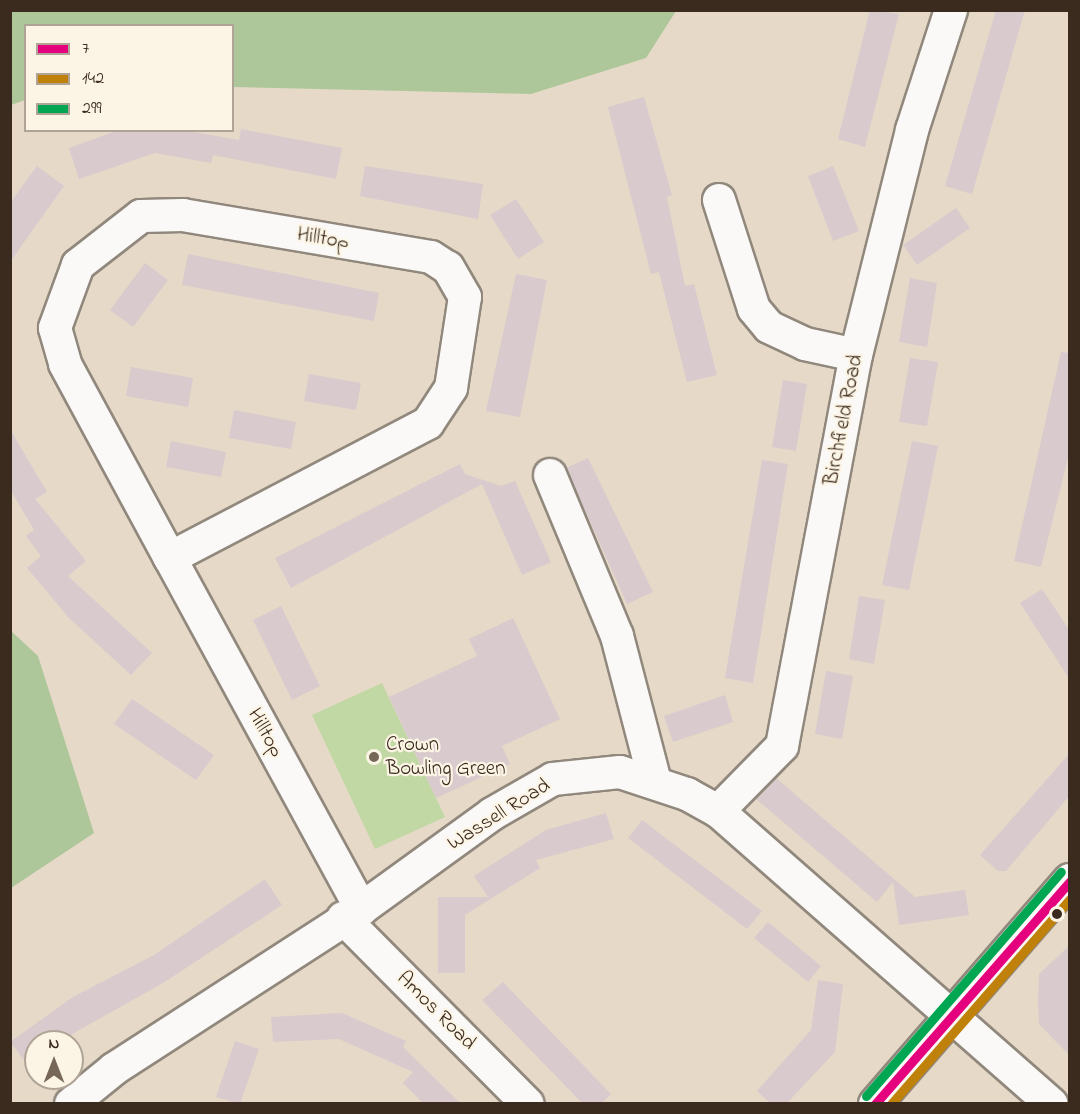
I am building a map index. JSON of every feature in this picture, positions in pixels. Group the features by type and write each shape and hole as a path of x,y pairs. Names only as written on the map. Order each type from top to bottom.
{"street":[{"name":"Birchfield Road","path":"718,811 782,746 856,355 912,130 951,10"},
{"path":"719,200 754,309 769,327 806,344 856,355"},
{"name":"Hilltop","path":"170,558 428,423 451,388 465,297 448,268 431,258 183,215 141,216 78,266 56,328 65,364 170,558 352,913"},
{"path":"550,476 617,636 655,782"},
{"name":"Wassell Road","path":"81,1101 492,814 553,779 620,772 655,782 718,811 1051,1104"},
{"path":"875,1104 953,1019 1070,880"},
{"name":"Amos Road","path":"352,913 528,1104"}],"green space":[{"path":"11,10 676,10 646,58 531,94 234,87 234,24 24,24 24,100 11,105"},
{"path":"10,630 38,656 94,833 11,888"},
{"name":"Crown Bowling Green","path":"382,683 445,817 375,849 312,715"}],"building":[{"path":"870,10 899,14 865,147 838,139"},
{"path":"996,10 1025,10 972,194 945,186"},
{"path":"644,97 672,195 667,197 685,286 694,284 717,375 687,382 659,272 651,274 608,107"},
{"path":"241,129 342,148 336,179 213,155 211,163 155,153 79,179 69,148 113,132 193,132 239,140"},
{"path":"37,166 64,186 10,262 10,203"},
{"path":"365,166 483,184 478,219 360,196"},
{"path":"833,166 859,231 833,241 808,176"},
{"path":"516,199 544,242 518,259 490,215"},
{"path":"956,208 970,228 917,265 903,245"},
{"path":"188,254 379,293 374,321 182,285"},
{"path":"145,263 168,280 133,327 110,310"},
{"path":"516,274 547,280 520,417 486,411"},
{"path":"910,278 937,283 927,347 899,342"},
{"path":"1061,352 1070,353 1070,450 1041,567 1014,561"},
{"path":"910,358 938,362 927,426 899,422"},
{"path":"131,367 193,378 188,407 126,396"},
{"path":"309,374 361,383 356,410 304,401"},
{"path":"783,380 807,384 796,451 772,447"},
{"path":"234,410 296,422 291,449 229,438"},
{"path":"10,429 47,492 35,499 86,561 68,576 152,653 131,675 69,618 27,568 41,556 26,536 34,530 10,489"},
{"path":"171,441 226,452 221,477 166,467"},
{"path":"912,441 938,446 909,590 882,585"},
{"path":"588,458 653,592 627,604 566,468"},
{"path":"762,460 788,464 753,683 725,678"},
{"path":"460,464 465,474 501,486 515,481 551,562 522,575 482,484 291,588 275,558"},
{"path":"1042,589 1070,631 1070,680 1020,603"},
{"path":"859,596 885,600 874,664 849,659"},
{"path":"281,606 320,686 292,700 253,620"},
{"path":"513,618 560,719 502,746 510,764 436,798 389,697 477,656 469,639"},
{"path":"826,671 853,676 842,739 815,734"},
{"path":"725,695 733,722 673,742 664,716"},
{"path":"132,699 214,755 196,780 114,724"},
{"path":"1070,753 1070,795 1006,871 998,871 980,855"},
{"path":"776,778 915,897 965,890 969,915 899,925 893,882 877,902 756,799"},
{"path":"606,813 614,839 536,860 540,868 465,915 465,973 438,973 438,897 488,897 474,876 546,830"},
{"path":"642,820 762,911 747,929 628,838"},
{"path":"265,879 282,905 163,983 79,1030 27,1030 73,997 154,955"},
{"path":"768,922 821,966 808,982 754,938"},
{"path":"1070,945 1070,1056 1039,1024 1038,1002 1039,974"},
{"path":"818,980 843,984 835,1052 786,1104 771,1104 757,1091 811,1030"},
{"path":"503,982 611,1094 601,1104 583,1104 482,1000"},
{"path":"342,1013 406,1041 403,1047 461,1104 424,1104 403,1083 413,1072 339,1039 273,1042 271,1017"},
{"path":"24,1032 24,1060 10,1042"},
{"path":"235,1041 259,1049 240,1104 216,1097"}],"transit line":[{"name":"299","path":"866,1096 1061,872"},
{"name":"7","path":"875,1104 1070,881"},
{"name":"142","path":"891,1104 1070,899"}],"place":[{"name":"Crown Bowling Green","path":"374,757"}]}
